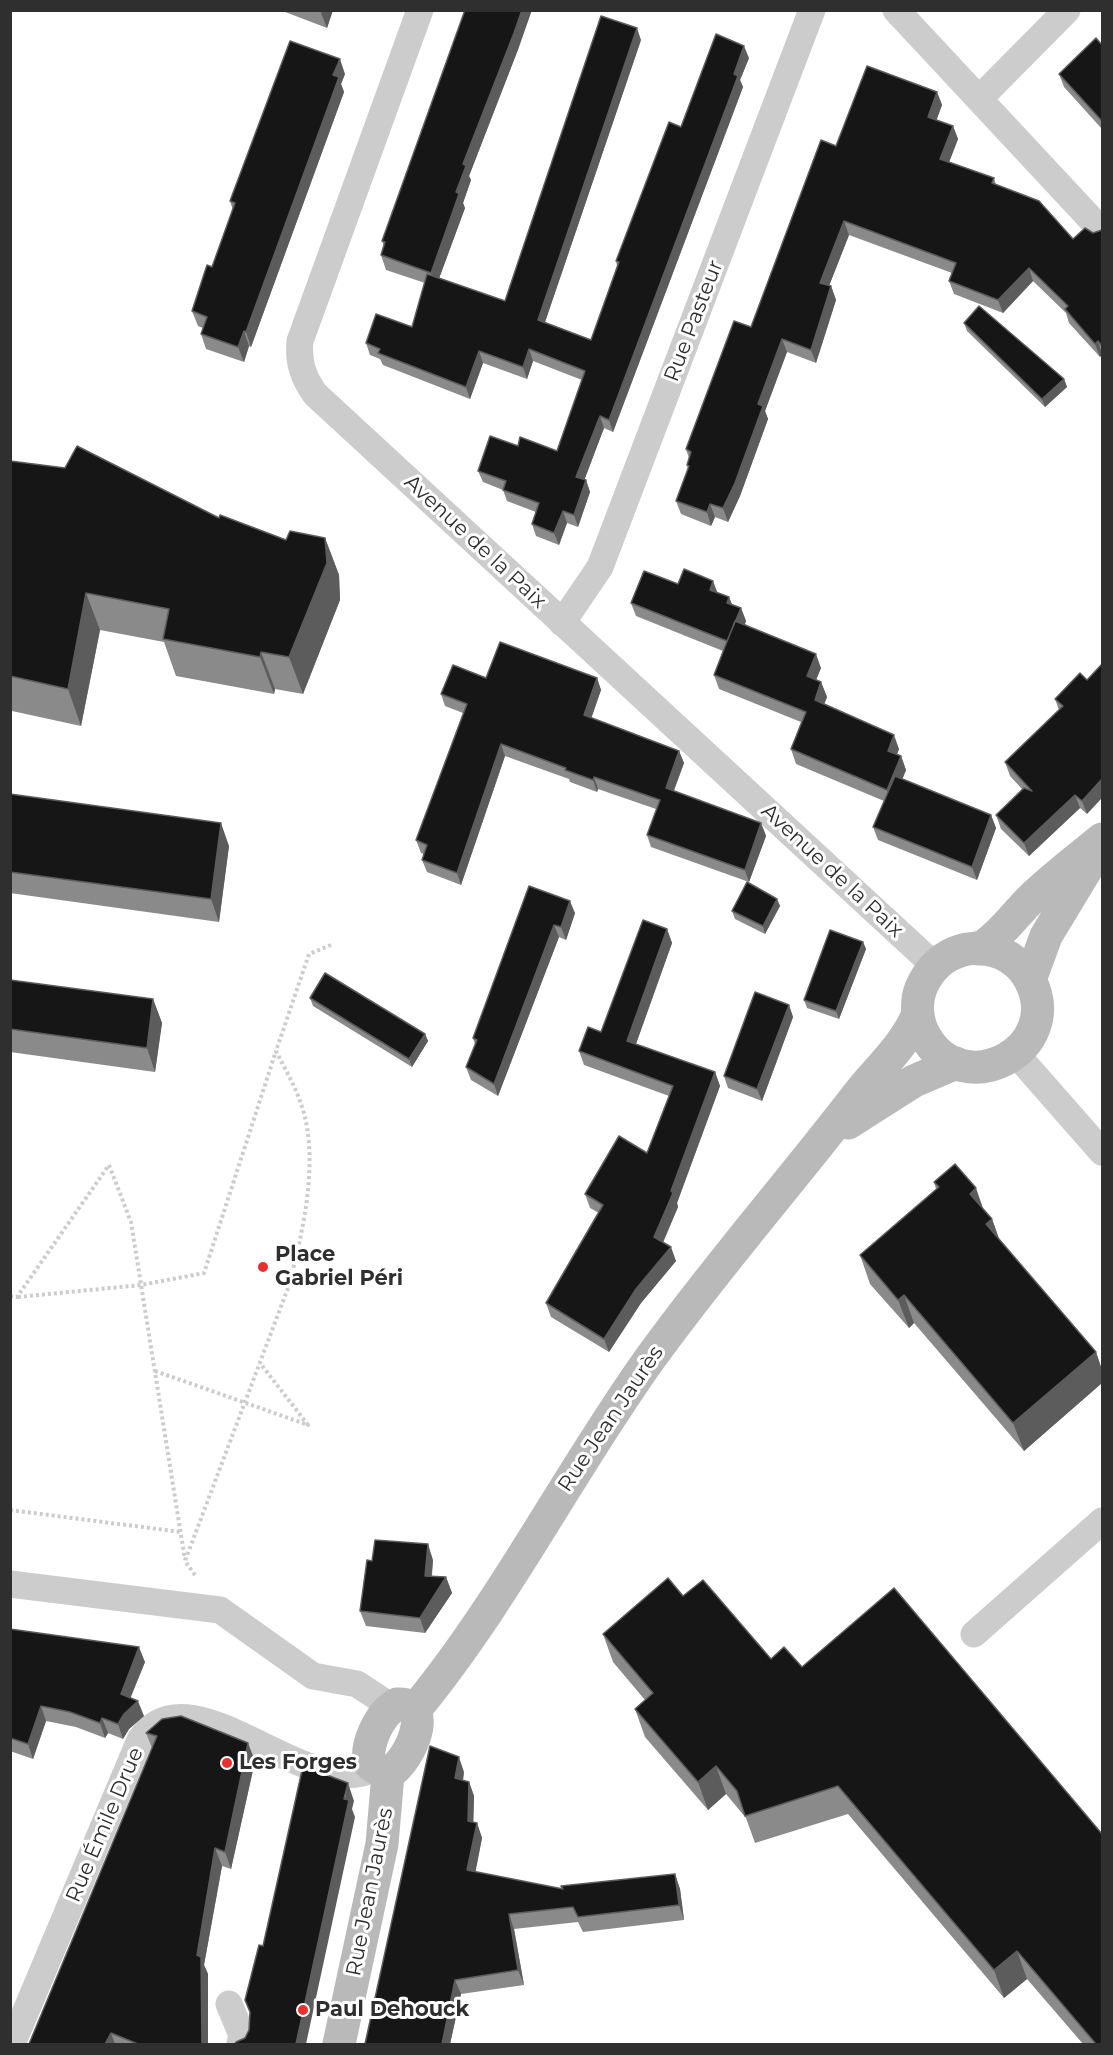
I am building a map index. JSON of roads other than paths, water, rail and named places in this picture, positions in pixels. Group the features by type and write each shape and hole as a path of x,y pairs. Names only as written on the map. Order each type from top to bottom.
{"main road":[{"path":"979,949 1000,933 1046,885 1102,839"},
{"path":"1030,980 1046,936 1102,845"},
{"path":"935,966 955,952 979,949 992,950 1009,957 1030,980 1036,998 1037,1017 1031,1034 1016,1054"},
{"name":"Rue Jean Jaurès","path":"403,1709 465,1646 649,1360 756,1219 825,1140 908,1036 918,1014 921,988 935,966"},
{"name":"Rue Jean Jaurès","path":"918,1014 921,1027 930,1044 944,1058 956,1063 968,1067 987,1067 1005,1061 1016,1054"},
{"name":"Rue Jean Jaurès","path":"825,1140 894,1093 932,1072 956,1063"},
{"path":"381,1771 398,1768 417,1728 419,1719 403,1709"},
{"name":"Rue Jean Jaurès","path":"339,2044 382,1844 381,1771"}],"street":[{"name":"Avenue de la Paix","path":"420,10 306,325 299,354 301,368 315,394 935,966"},
{"name":"Rue Pasteur","path":"562,623 600,567 812,10"},
{"path":"896,10 1102,231"},
{"path":"979,99 1067,10"},
{"path":"1016,1054 1102,1152"},
{"path":"974,1634 1102,1521"},
{"path":"10,1584 219,1610 313,1676 357,1684 403,1709"},
{"name":"Rue Émile Drue","path":"12,2044 140,1740 156,1722 186,1716 319,1768 355,1775 381,1771"},
{"path":"229,2004 242,2035 240,2044"}],"place":[{"name":"Place Gabriel Péri","path":"263,1267"},
{"name":"Les Forges","path":"227,1763"},
{"name":"Paul Dehouck","path":"303,2010"}]}
